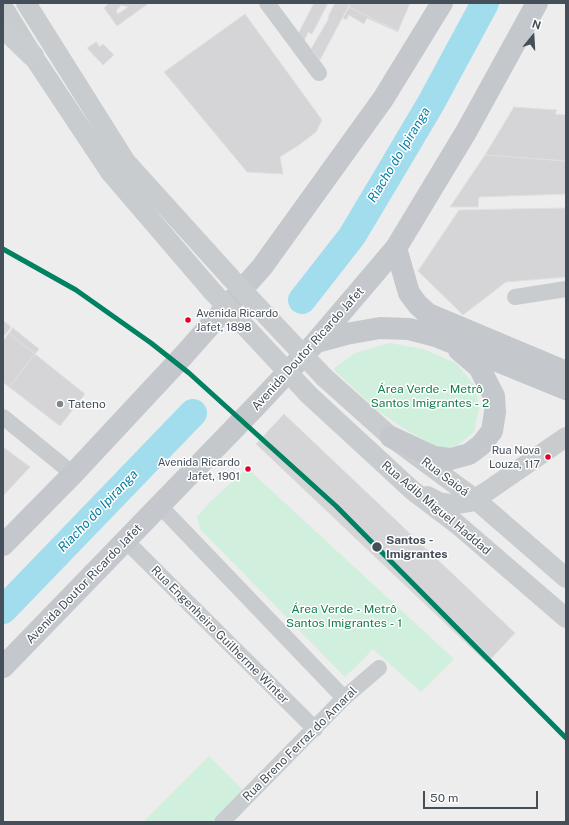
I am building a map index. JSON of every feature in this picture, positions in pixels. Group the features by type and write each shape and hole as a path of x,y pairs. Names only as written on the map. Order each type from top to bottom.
{"main road":[{"path":"3,545 73,474 183,356 262,267 383,99 442,3"},
{"name":"Avenida Doutor Ricardo Jafet","path":"3,667 160,506 316,342 396,248 466,132 536,3"},
{"path":"3,27 33,56"},
{"path":"396,248 409,293 418,305 428,314 566,372"},
{"path":"316,342 380,328 410,329 436,336 566,389"},
{"path":"391,436 434,457 451,459 469,454 481,445 492,431 495,412 494,396 479,367 449,341"}],"street":[{"name":"Rua Saioá","path":"26,3 126,162 230,277 324,377 391,436 475,499 566,578"},
{"path":"267,3 319,73"},
{"name":"Rua Adib Miguel Haddad","path":"3,7 33,56 110,172 212,291 309,396 412,490 458,525 566,618"},
{"path":"515,297 566,289"},
{"path":"3,417 73,474"},
{"path":"412,490 440,502 464,504 475,499 566,437"},
{"path":"160,506 344,698"},
{"name":"Rua Engenheiro Guilherme Winter","path":"126,541 315,729"},
{"name":"Rua Breno Ferraz do Amaral","path":"222,822 344,698 379,668"}],"green space":[{"name":"Área Verde - Metrô Santos Imigrantes - 2","path":"390,343 423,349 456,363 475,386 479,408 474,432 457,446 439,448 408,431 378,411 333,369 355,353"},
{"name":"Área Verde - Metrô Santos Imigrantes - 1","path":"247,468 454,659 421,692 373,649 345,677 200,529 197,517 209,503"},
{"path":"209,756 244,791 212,822 143,822"}],"building":[{"path":"109,3 149,3 117,26 104,8","holes":["121,5 128,7 118,14 116,11"]},
{"path":"314,3 328,3 312,34 308,32 304,41 298,34"},
{"path":"335,3 350,3 320,60 311,49 329,18 328,17"},
{"path":"350,3 410,3 398,31 349,7"},
{"path":"349,7 398,32 367,18 364,24 349,15 346,20 343,18"},
{"path":"245,14 322,120 316,132 280,157 283,174 247,172 164,72"},
{"path":"96,42 100,47 103,44 114,55 103,65 87,48"},
{"path":"514,107 557,110 555,114 566,115 566,161 485,155"},
{"path":"485,155 566,161 566,194 479,197 478,207 450,207"},
{"path":"566,208 566,277 506,282 463,315 418,271 459,210"},
{"path":"3,320 11,327 5,335 3,334"},
{"path":"13,328 39,349 35,354 9,333"},
{"path":"9,333 35,354 9,387 3,382 3,341"},
{"path":"35,354 85,394 60,426 9,387"},
{"name":"Santos - Imigrantes","path":"284,414 515,633 487,663 256,444"},
{"path":"3,447 30,467 3,496"}],"waterway":[{"name":"Riacho do Ipiranga","path":"302,300 352,236 431,103 485,3"},
{"name":"Riacho do Ipiranga","path":"3,610 193,413"}],"transit line":[{"path":"3,249 76,290 151,343 189,373 336,506 566,738"}],"place":[{"name":"Avenida Ricardo Jafet, 1898","path":"188,320"},
{"name":"Tateno","path":"60,404"},
{"name":"Rua Nova Louza, 117","path":"548,457"},
{"name":"Avenida Ricardo Jafet, 1901","path":"248,469"},
{"name":"Santos - Imigrantes","path":"377,547"}]}
